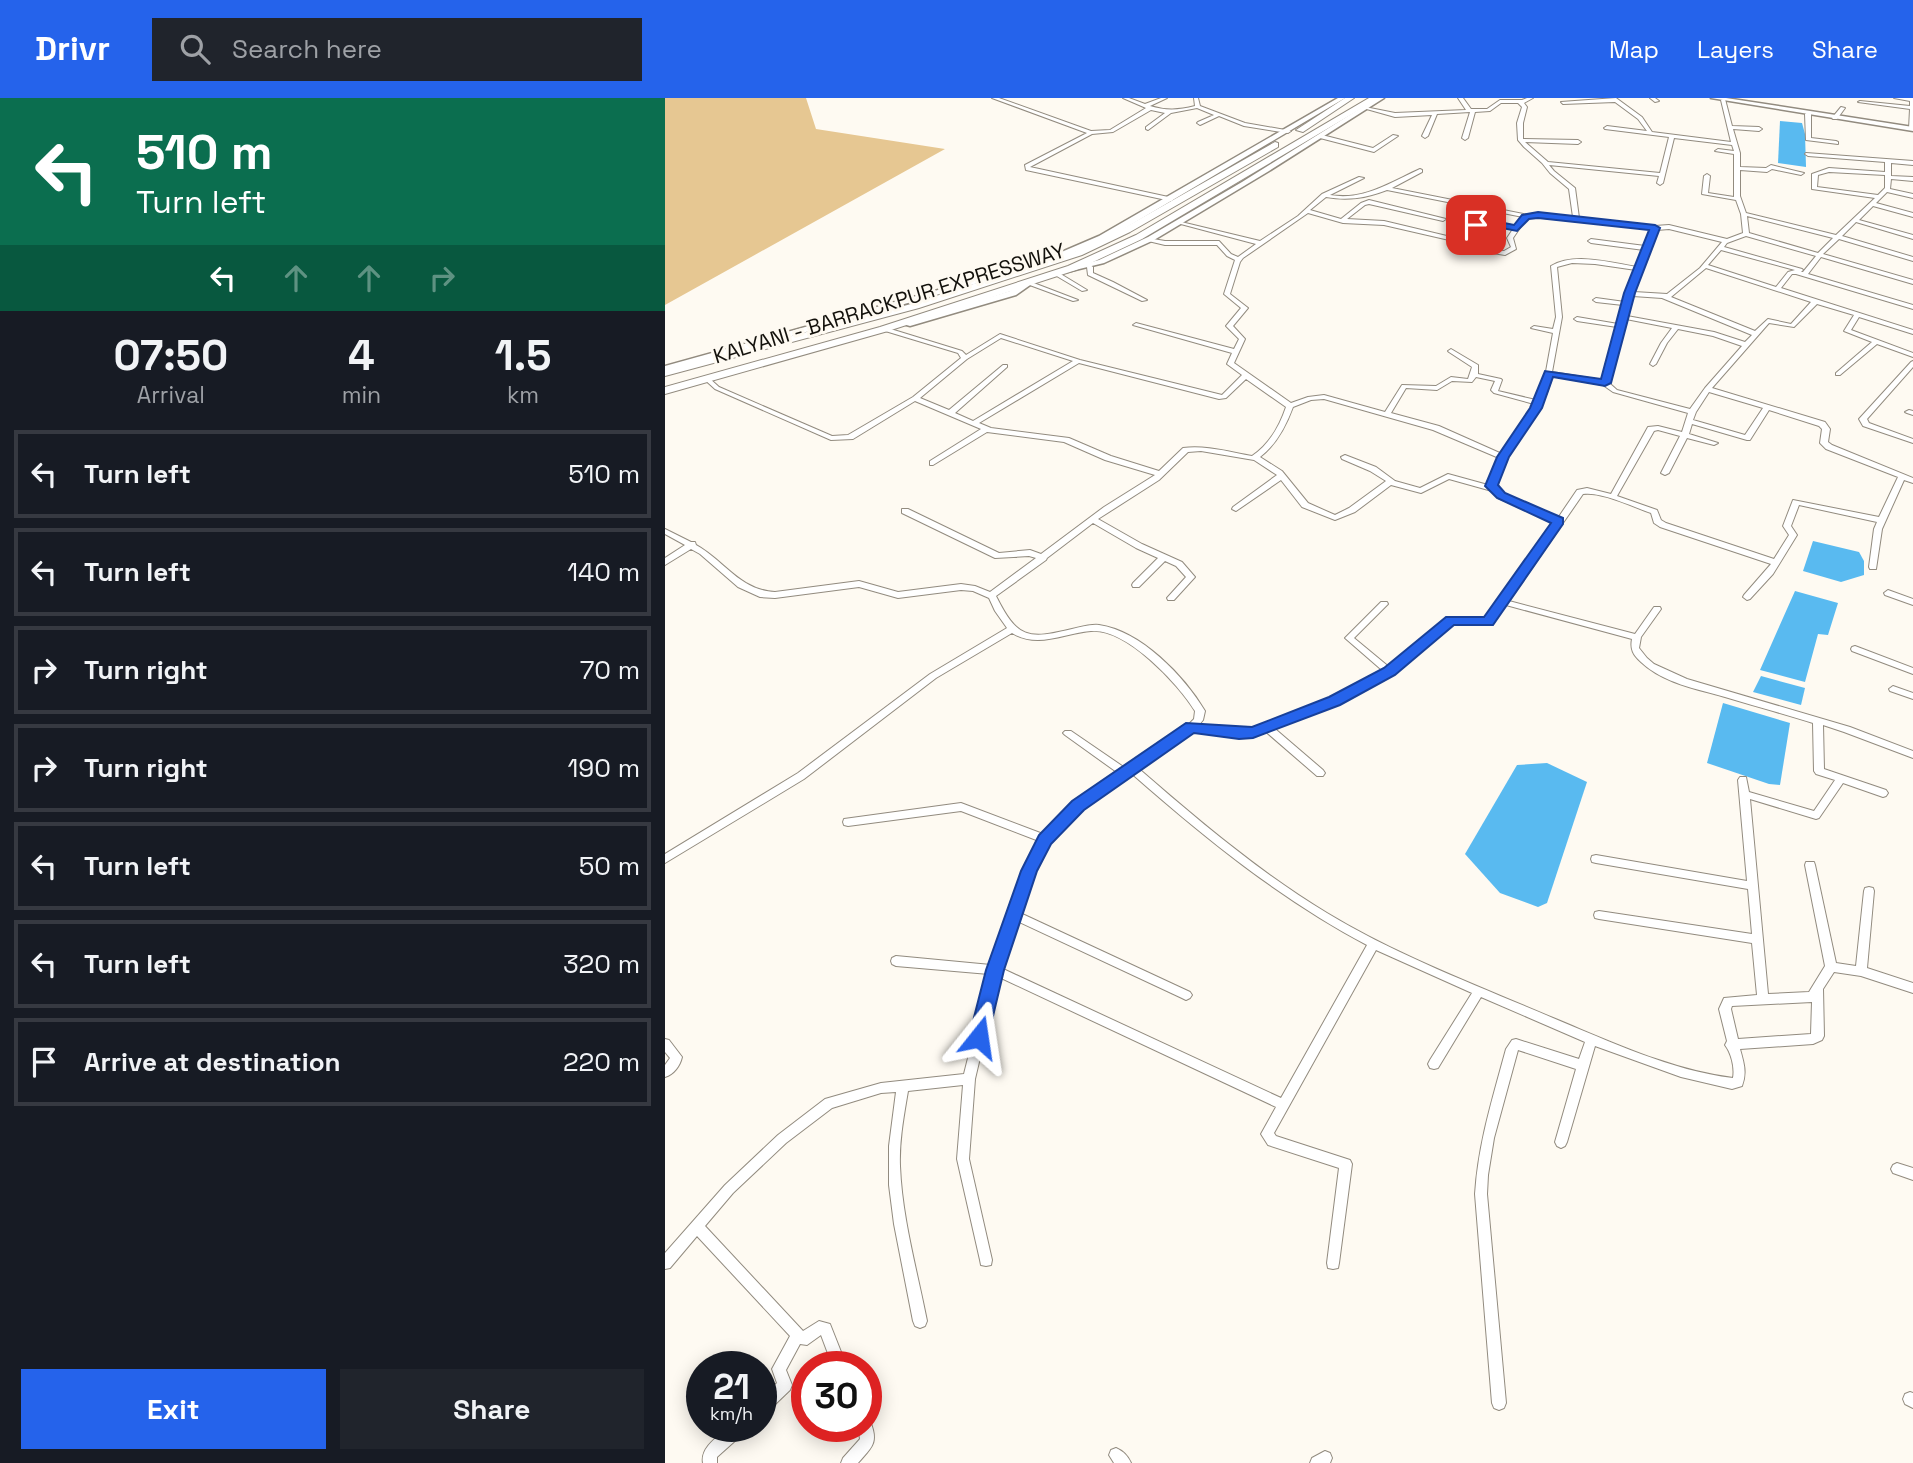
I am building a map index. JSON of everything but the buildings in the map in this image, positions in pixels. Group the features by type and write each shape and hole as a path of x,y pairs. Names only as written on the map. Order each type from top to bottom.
{"highway":[{"name":"KALYANI - BARRACKPUR EXPRESSWAY","path":"665,371 915,306 1079,253 1127,230 1283,141 1350,98"},
{"name":"KALYANI - BARRACKPUR EXPRESSWAY","path":"665,393 885,330 1062,272 1139,237 1375,98"}],"street":[{"path":"994,98 1091,132 1111,131 1165,98"},
{"path":"1125,98 1169,112 1180,113 1197,107 1247,125 1288,131"},
{"path":"1196,98 1197,107"},
{"path":"684,366 1021,270 1102,238 1342,98"},
{"path":"1084,290 1072,284 1062,272 1090,267 1147,240 1322,137 1381,98"},
{"path":"1460,98 1472,111"},
{"path":"1365,108 1395,115 1472,111 1490,109 1500,101 1531,98"},
{"path":"1713,98 1913,129 1913,99 1896,98"},
{"path":"1563,103 1614,99 1640,118 1651,134"},
{"path":"1723,100 1737,153 1739,199 1744,214 1745,234"},
{"path":"1518,101 1525,107 1520,123 1521,140 1552,173 1572,188 1576,220"},
{"path":"1860,102 1913,108"},
{"path":"1835,118 1843,108"},
{"path":"1465,138 1472,111"},
{"path":"1148,128 1169,112"},
{"path":"1425,136 1435,113"},
{"path":"1201,123 1220,114"},
{"path":"1808,114 1808,139 1836,143"},
{"path":"1730,127 1759,129"},
{"path":"1607,128 1734,144"},
{"path":"1091,132 1025,167 1171,199"},
{"path":"1322,137 1374,149 1395,136"},
{"path":"1660,183 1672,137"},
{"path":"1521,140 1578,142"},
{"path":"1859,150 1859,158"},
{"path":"1718,151 1737,153"},
{"path":"1808,153 1913,163"},
{"path":"1805,273 1820,254 1886,190 1888,161"},
{"path":"1545,163 1661,175"},
{"path":"1737,168 1767,170 1771,167 1801,173"},
{"path":"1880,197 1815,189 1815,174 1829,170 1913,179"},
{"path":"1324,195 1349,200 1386,188 1420,171"},
{"path":"1707,176 1705,194 1739,199"},
{"path":"1290,406 1230,363 1242,339 1229,328 1244,306 1227,294 1239,260 1307,211 1324,195 1361,178"},
{"path":"1386,188 1528,216 1669,227 1727,241"},
{"path":"1886,190 1913,196"},
{"path":"1343,220 1366,202 1443,219"},
{"path":"1873,204 1913,215"},
{"path":"1307,211 1343,220 1384,223 1474,244 1478,249 1507,253 1514,248 1510,238 1528,216"},
{"path":"1744,214 1913,259"},
{"path":"1451,240 1458,232 1470,233 1482,218 1517,228"},
{"path":"1854,220 1913,237"},
{"path":"1179,222 1259,243"},
{"path":"1605,383 1630,293 1655,228"},
{"path":"1665,297 1704,267 1727,241 1745,234 1913,282"},
{"path":"1147,240 1167,245 1202,241 1219,243 1229,255 1239,260"},
{"path":"1591,241 1646,248"},
{"path":"1719,248 1913,307"},
{"path":"1492,489 1503,457 1538,403 1549,373 1559,317 1555,265 1583,261 1638,269"},
{"path":"1090,267 1090,274 1112,282 1116,288 1145,300"},
{"path":"1704,267 1913,332"},
{"path":"1777,290 1790,273 1805,273"},
{"path":"1030,283 1046,291 1055,291 1072,284"},
{"path":"1055,291 1075,300"},
{"path":"1630,293 1665,297 1756,334"},
{"path":"1596,300 1627,304"},
{"path":"1665,472 1685,434 1692,412 1707,389 1770,321 1793,326 1814,303"},
{"path":"1857,316 1846,330 1913,355"},
{"path":"1623,317 1714,334 1746,345"},
{"path":"1577,319 1620,326"},
{"path":"1136,325 1237,352"},
{"path":"1653,364 1663,344 1678,326"},
{"path":"1534,328 1557,332"},
{"path":"885,330 955,351 965,358"},
{"path":"708,380 721,390 836,439 850,437 915,398 965,358 1000,335 1078,361 1221,398 1246,375"},
{"path":"1838,374 1876,342"},
{"path":"1387,414 1404,386 1437,388 1451,379 1468,381 1474,375 1476,366 1451,351"},
{"path":"974,423 1078,361"},
{"path":"1913,363 1863,419 1866,424 1913,441"},
{"path":"951,412 1005,366"},
{"path":"1549,373 1605,383 1620,393 1692,412"},
{"path":"1474,375 1499,380 1494,389 1496,392 1538,403"},
{"path":"1707,389 1822,424 1826,429 1824,443 1829,447 1913,481"},
{"path":"1256,458 1282,426 1290,406 1310,398 1324,397 1444,430 1503,457"},
{"path":"915,398 985,429 1066,440 1108,458 1161,474"},
{"path":"1689,421 1747,438 1767,407"},
{"path":"933,463 985,429"},
{"path":"1612,497 1651,429 1685,434 1714,443"},
{"path":"991,595 1161,474 1191,449 1256,458 1281,476 1305,505 1335,518 1352,510 1389,482"},
{"path":"1345,457 1365,468 1373,469 1390,479 1389,482"},
{"path":"1236,509 1281,476"},
{"path":"1389,482 1421,491 1448,476 1492,489 1508,499 1559,521"},
{"path":"1873,567 1875,539 1881,520 1902,476"},
{"path":"1191,727 1239,734 1267,727 1334,701 1389,672 1448,622 1455,620 1486,623 1504,602 1559,521 1584,491 1612,497 1654,512 1657,521 1663,525 1776,563"},
{"path":"1747,597 1776,563 1793,535 1787,526 1796,502 1881,520"},
{"path":"905,511 998,556 1030,553 1042,558"},
{"path":"1093,520 1182,566 1191,577 1171,598"},
{"path":"665,531 692,544 741,585 759,594 859,584 898,595 961,587 991,595 1011,630 1036,639 1095,628 1115,633 1156,661 1186,690 1200,711 1198,720 1191,727 1078,805 1045,839 1029,871 995,970 969,1079 963,1159 986,1260"},
{"path":"665,562 692,544"},
{"path":"1136,585 1163,558"},
{"path":"1888,593 1913,602"},
{"path":"1504,602 1637,637"},
{"path":"1384,604 1349,638 1389,672"},
{"path":"1657,609 1637,637 1635,648 1640,658 1671,676 1857,732 1913,755"},
{"path":"665,859 801,776 933,676 1011,630"},
{"path":"1855,649 1913,671"},
{"path":"1893,689 1913,696"},
{"path":"1818,720 1819,771 1883,793"},
{"path":"1267,727 1320,773"},
{"path":"1068,733 1128,770 1234,855 1325,917 1374,943 1591,1039 1685,1073 1732,1084 1738,1082 1740,1077 1731,1045 1726,1002 1812,997 1831,967 1810,865"},
{"path":"1744,794 1816,815 1841,779"},
{"path":"1743,780 1763,1000"},
{"path":"848,822 961,807 1045,839"},
{"path":"1595,859 1753,887"},
{"path":"1861,971 1869,891"},
{"path":"1012,915 1186,995"},
{"path":"1599,915 1758,939"},
{"path":"1333,1263 1347,1166 1343,1162 1268,1139 1268,1131 1374,943"},
{"path":"897,961 995,970 1282,1104"},
{"path":"1831,967 1861,971 1913,988"},
{"path":"1434,1064 1479,990"},
{"path":"1731,1045 1813,1039 1818,1036 1818,991"},
{"path":"1561,1142 1591,1039"},
{"path":"665,1044 676,1057 675,1063 665,1072"},
{"path":"1499,1403 1481,1194 1481,1168 1489,1128 1512,1049 1516,1044 1583,1066"},
{"path":"665,1263 729,1189 782,1139 819,1110 842,1099 903,1086 969,1079"},
{"path":"903,1086 894,1166 897,1199 921,1321"},
{"path":"1897,1169 1913,1174"},
{"path":"697,1226 798,1334 804,1339 819,1328 825,1329 834,1351"},
{"path":"777,1393 785,1385 779,1369 798,1334"},
{"path":"710,1463 712,1452 723,1442"},
{"path":"848,1463 867,1442"}],"shaded area":[{"path":"665,98 806,98 816,129 945,149 665,305"}],"water":[{"path":"1780,121 1802,123 1806,167 1778,163"},
{"path":"1813,541 1859,552 1864,561 1864,575 1841,582 1803,571"},
{"path":"1795,591 1838,603 1828,635 1818,634 1805,682 1760,670"},
{"path":"1761,676 1805,688 1801,705 1753,692"},
{"path":"1723,703 1790,723 1780,785 1769,784 1707,763"},
{"path":"1547,763 1587,782 1547,903 1538,907 1500,893 1465,854 1517,765"}],"route":[{"path":"979,1037 995,970 1033,861 1045,839 1078,805 1191,727 1239,734 1253,733 1334,701 1389,672 1451,620 1488,622 1559,521 1501,496 1491,486 1503,457 1536,408 1546,388 1549,373 1605,383 1630,293 1655,228 1538,215 1524,218 1517,228 1480,221 1476,225"}]}
